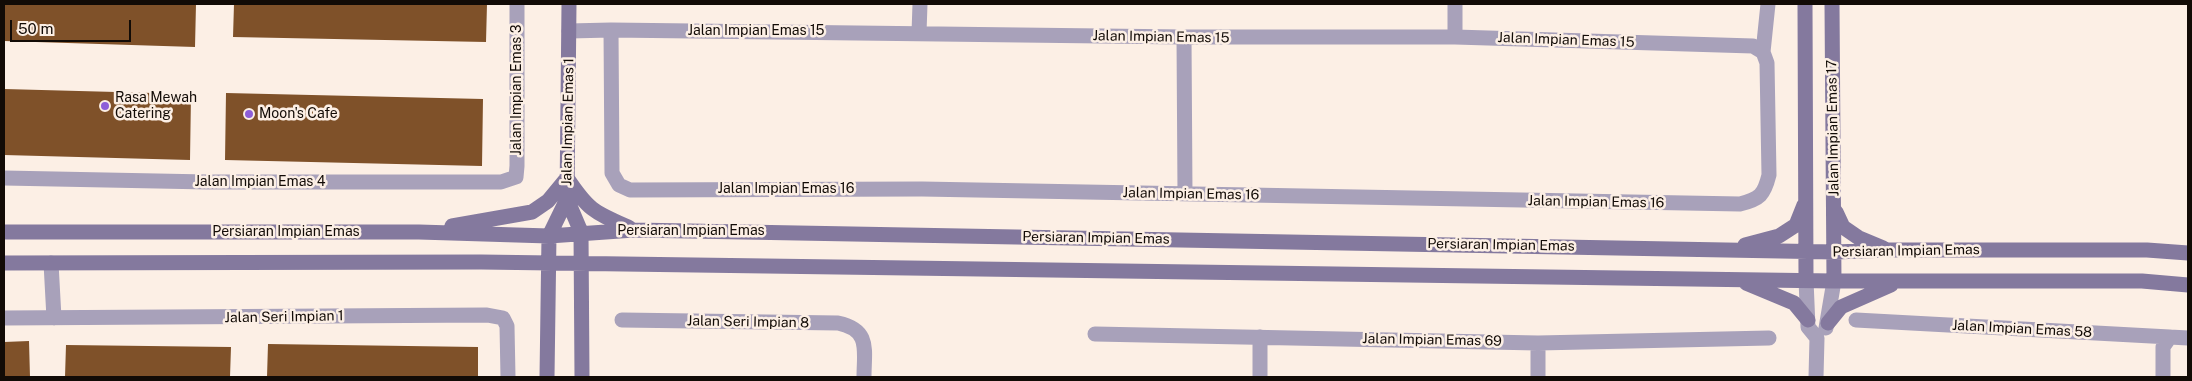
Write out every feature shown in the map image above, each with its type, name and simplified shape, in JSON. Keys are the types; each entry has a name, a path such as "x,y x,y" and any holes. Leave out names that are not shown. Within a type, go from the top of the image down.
{"main road":[{"name":"Jalan Impian Emas 1","path":"549,236 567,199 569,4"},
{"name":"Jalan Impian Emas 17","path":"1805,4 1806,280"},
{"name":"Jalan Impian Emas 17","path":"1832,4 1834,281"},
{"path":"419,232 532,212 548,201 567,178 583,202 594,212 634,230"},
{"path":"1732,249 1779,236 1796,225 1806,198"},
{"path":"567,199 581,232 582,377"},
{"path":"1834,206 1843,226 1859,238 1889,250"},
{"name":"Persiaran Impian Emas","path":"4,232 419,232 549,236 581,232 634,230 1732,249 1807,252 1889,250 2147,250 2188,253"},
{"path":"547,377 549,236"},
{"name":"Persiaran Impian Emas","path":"4,263 582,263 1834,281 2142,282 2188,285"},
{"path":"1736,279 1794,303 1808,320"},
{"path":"1828,323 1841,307 1899,281"}],"street":[{"name":"Jalan Impian Emas 3","path":"516,177 517,4"},
{"path":"919,33 920,4"},
{"path":"1455,4 1455,37"},
{"name":"Jalan Impian Emas 16","path":"611,30 612,172 619,185 630,190 922,189 1740,204 1760,197 1766,187 1769,175 1767,63 1758,49 1768,4"},
{"name":"Jalan Impian Emas 15","path":"569,31 919,33 1184,38 1455,37 1758,49"},
{"path":"1184,38 1185,194"},
{"name":"Jalan Impian Emas 4","path":"4,178 208,182 501,182 516,177"},
{"path":"51,263 54,318"},
{"path":"1806,280 1808,327 1817,338 1816,377"},
{"path":"1817,338 1826,329 1828,323 1834,281"},
{"name":"Jalan Seri Impian 1","path":"4,318 487,315 503,318 507,326 508,377"},
{"name":"Jalan Seri Impian 8","path":"622,320 838,323 851,326 860,332 864,343 864,377"},
{"name":"Jalan Impian Emas 58","path":"1856,320 2188,338"},
{"name":"Jalan Impian Emas 69","path":"1095,334 1538,342 1769,338"},
{"path":"1260,336 1260,377"},
{"path":"2163,377 2163,346 2170,337"},
{"path":"1538,342 1538,377"}],"building":[{"path":"4,4 196,4 195,47 4,41"},
{"path":"234,4 487,4 486,42 233,37"},
{"path":"4,89 191,94 190,160 4,155"},
{"path":"226,93 483,99 482,166 225,160"},
{"path":"29,341 30,377 4,377 4,342"},
{"path":"268,344 478,347 478,377 267,377"},
{"path":"66,345 231,347 230,377 65,377"}],"place":[{"name":"Rasa Mewah Catering","path":"105,106"},
{"name":"Moon's Cafe","path":"249,114"}]}
